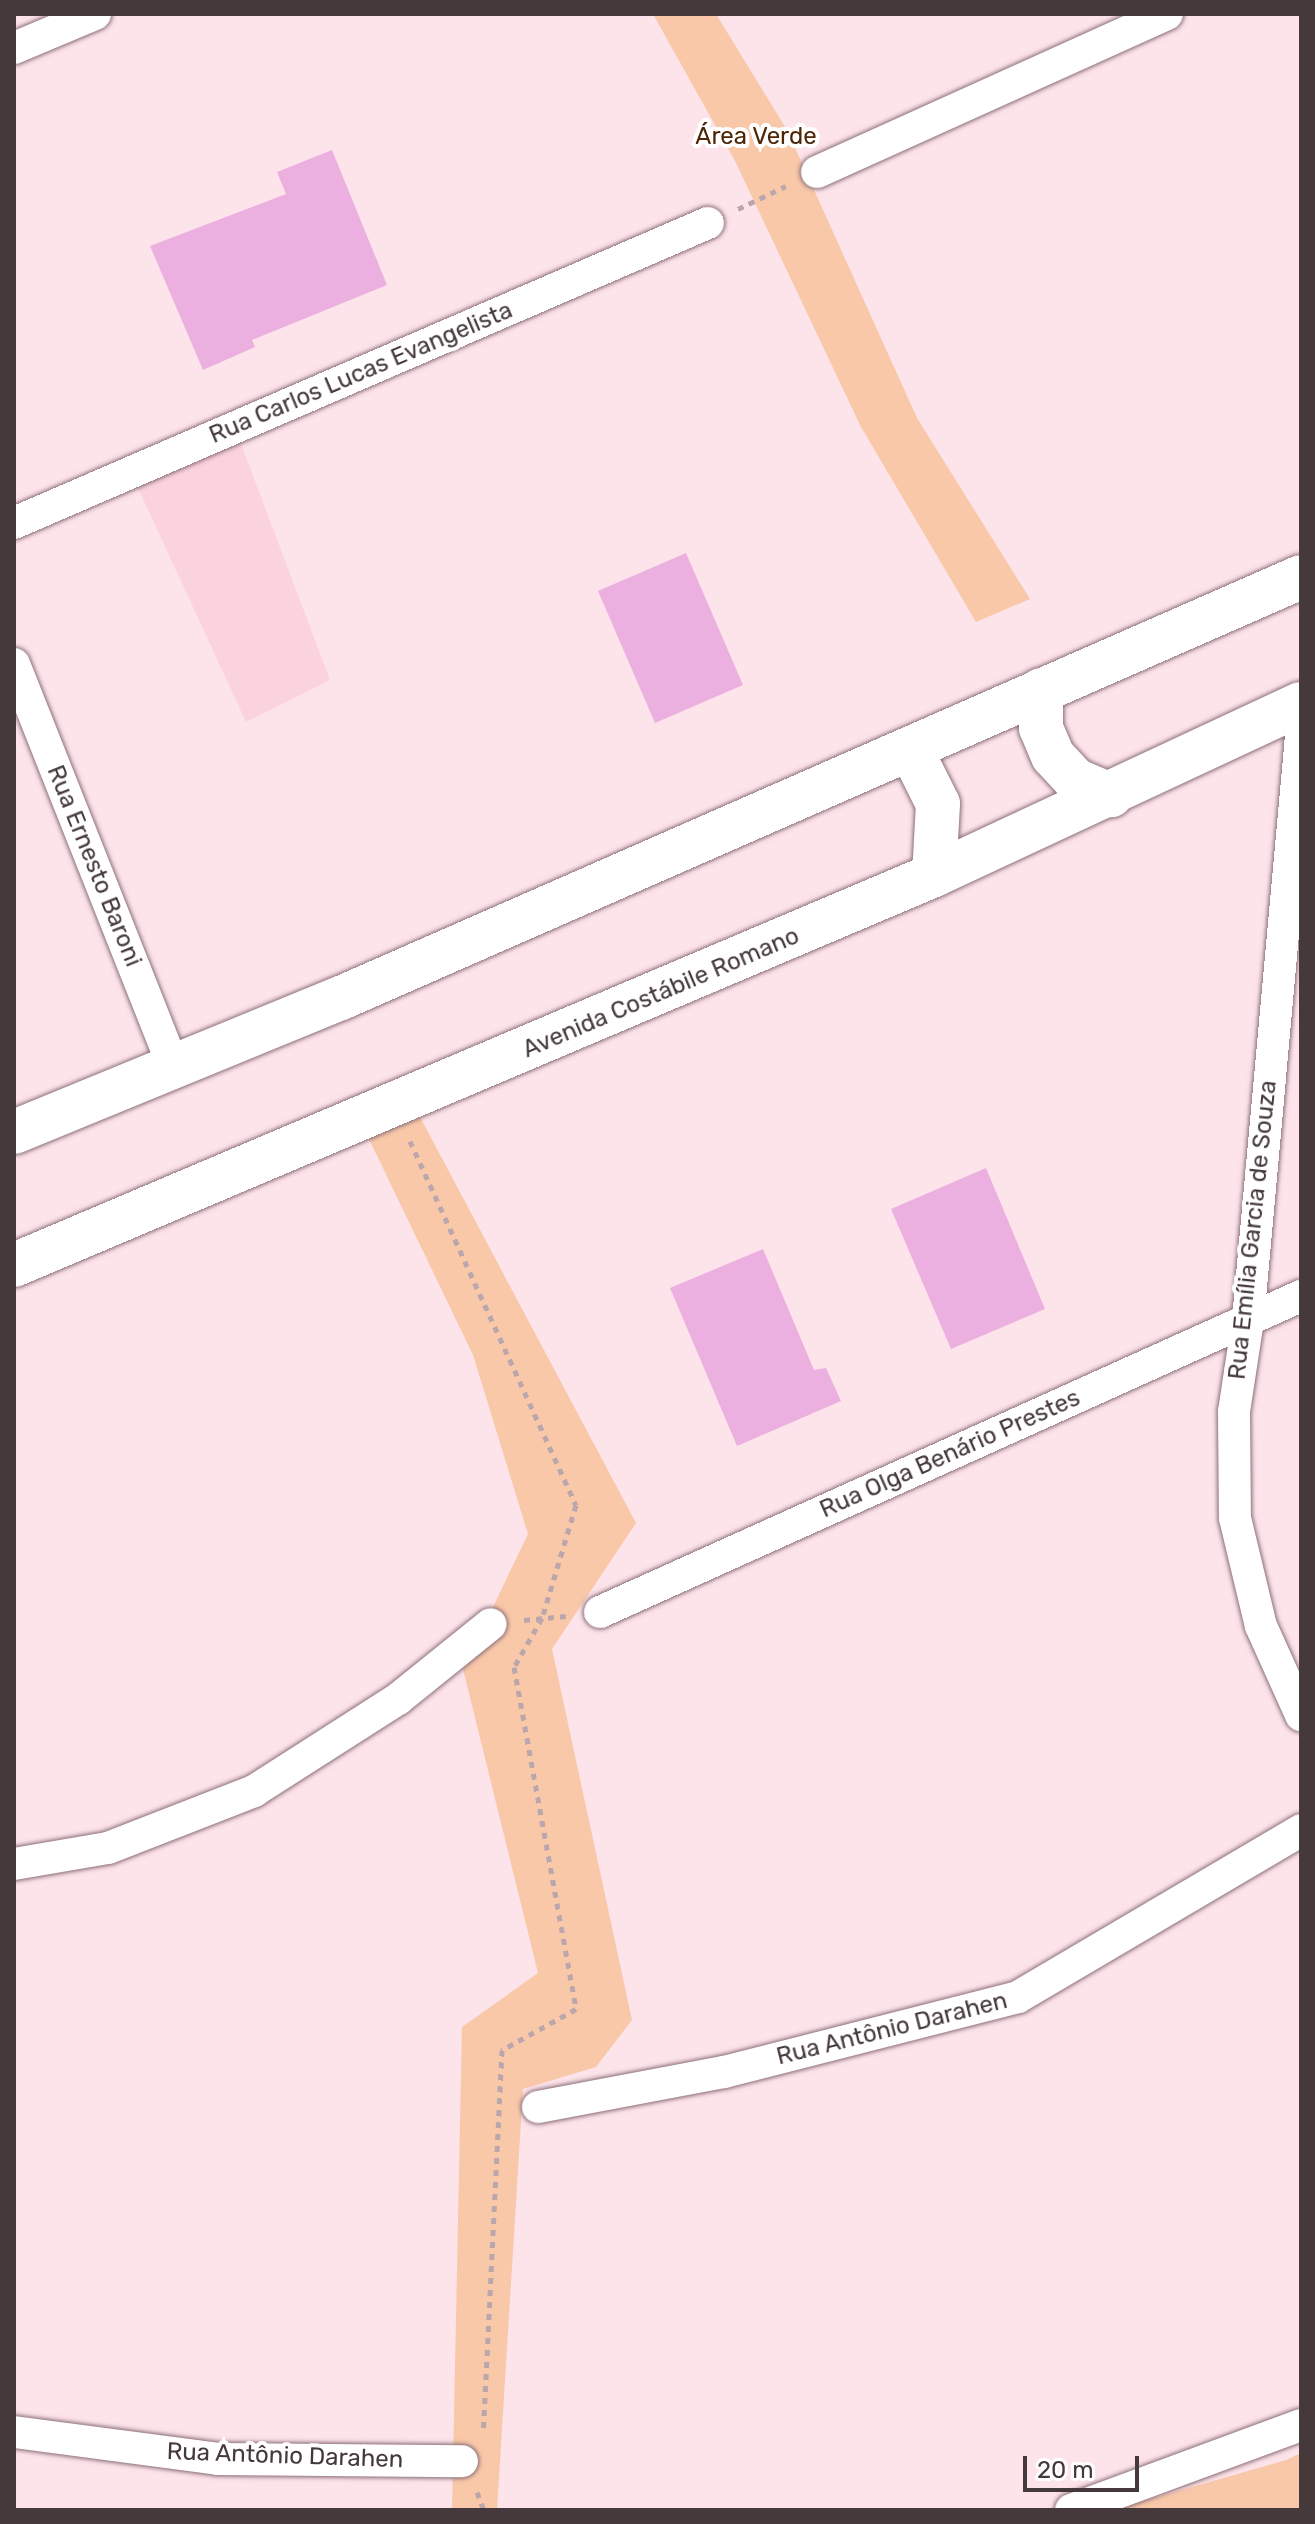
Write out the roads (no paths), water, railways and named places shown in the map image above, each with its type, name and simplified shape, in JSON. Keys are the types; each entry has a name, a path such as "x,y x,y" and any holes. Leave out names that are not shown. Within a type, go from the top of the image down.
{"main road":[{"path":"14,1132 174,1068 911,750 1301,577"},
{"path":"1041,690 1041,728 1053,756 1075,780 1111,795"},
{"name":"Avenida Costábile Romano","path":"14,1265 395,1108 934,875 1301,704"},
{"path":"911,750 938,804 934,875"}],"street":[{"path":"14,48 95,14"},
{"path":"817,172 1167,14"},
{"name":"Rua Carlos Lucas Evangelista","path":"14,523 708,223"},
{"name":"Rua Ernesto Baroni","path":"14,664 174,1068"},
{"name":"Rua Emília Garcia de Souza","path":"1301,736 1248,1320 1234,1412 1235,1518 1261,1626 1301,1715"},
{"name":"Rua Olga Benário Prestes","path":"600,1612 1301,1296"},
{"path":"14,1864 108,1848 254,1791 398,1699 491,1624"},
{"name":"Rua Antônio Darahen","path":"538,2107 724,2072 1018,1997 1301,1830"},
{"path":"1071,2510 1301,2425"},
{"name":"Rua Antônio Darahen","path":"14,2432 218,2459 462,2461"}],"park label":[{"name":"Área Verde","path":"756,137"}]}
